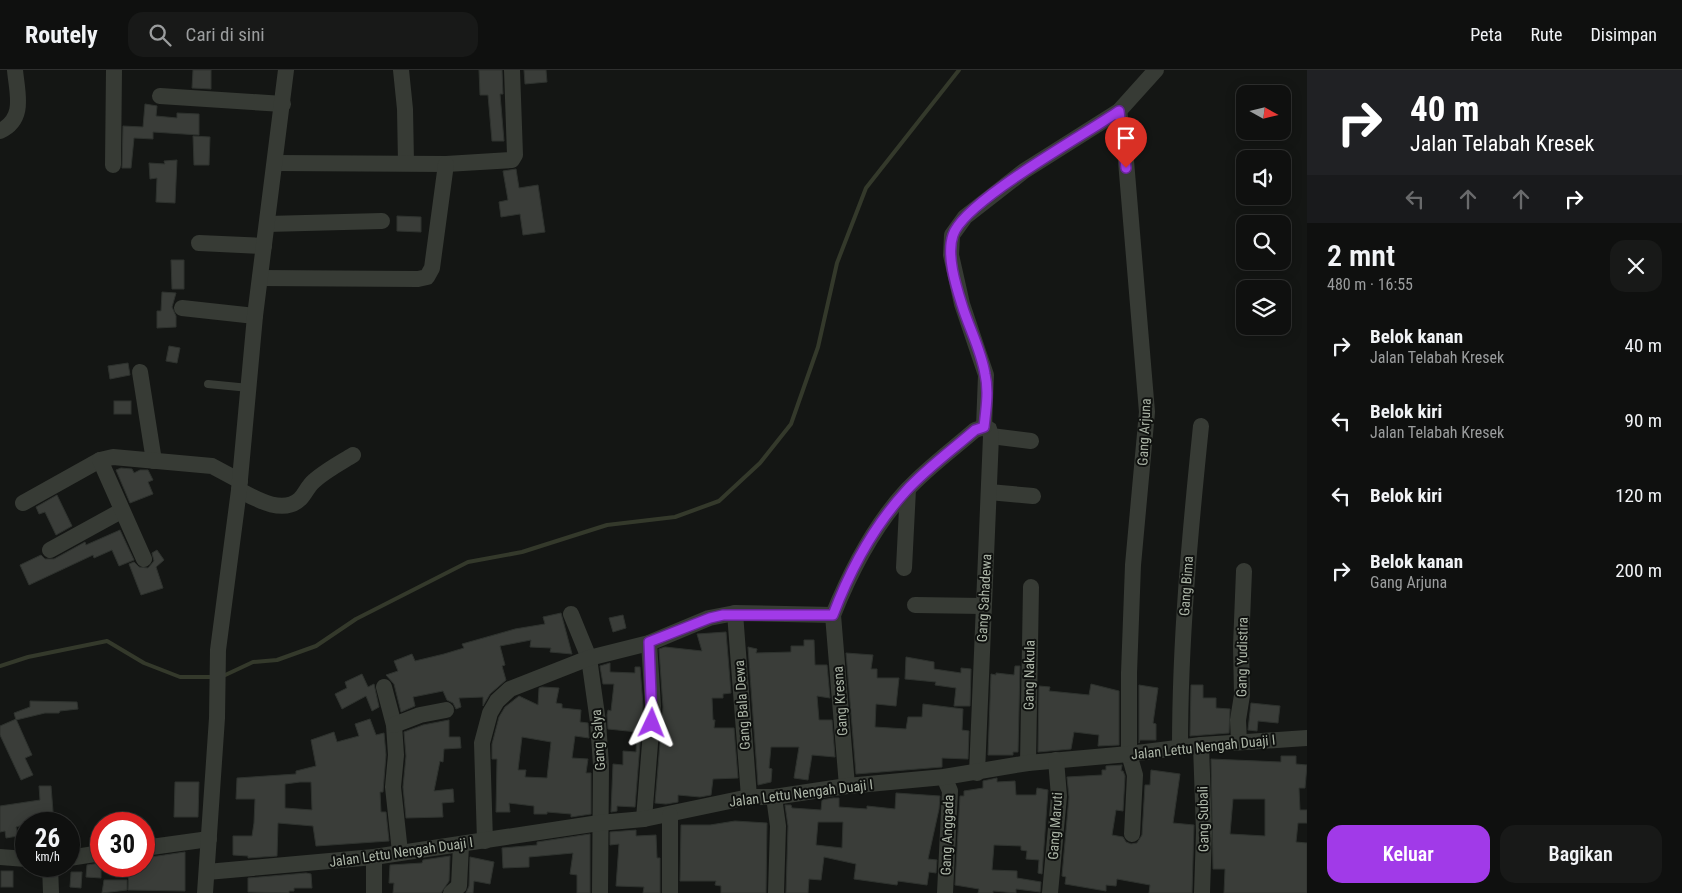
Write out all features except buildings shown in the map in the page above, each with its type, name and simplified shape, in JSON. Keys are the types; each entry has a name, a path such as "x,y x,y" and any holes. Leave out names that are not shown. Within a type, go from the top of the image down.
{"street":[{"path":"0,131 10,126 16,117 15,70"},
{"path":"113,165 114,70"},
{"path":"205,893 216,718 218,650 240,485 255,316 286,70"},
{"path":"401,70 405,109 406,163"},
{"path":"275,163 446,164 507,161 514,158 512,70"},
{"name":"Gang Sahadewa","path":"977,773 989,492 986,375 962,304 951,255 952,235 966,217 1024,171 1119,111 1156,70"},
{"path":"160,96 283,104"},
{"name":"Gang Arjuna","path":"1119,111 1138,287 1147,412 1132,565 1130,754 1135,776 1132,834"},
{"path":"260,278 418,280 428,277 432,268 446,164"},
{"path":"267,224 382,221"},
{"path":"200,243 264,246"},
{"path":"182,308 255,316"},
{"path":"140,372 154,461"},
{"name":"Gang Bima","path":"1180,747 1180,677 1185,589 1201,426"},
{"path":"485,840 482,743 490,713 497,701 510,689 589,658 649,642 710,618 735,613 833,615 852,568 892,506 908,489 975,430 1031,440"},
{"path":"23,503 100,460 113,456 212,466 267,504 291,505 299,500 314,480 352,455"},
{"path":"100,460 144,559"},
{"path":"904,568 908,489"},
{"path":"989,492 1033,496"},
{"path":"50,550 121,510"},
{"name":"Gang Yudistira","path":"1239,742 1238,720 1242,695 1241,646 1244,571"},
{"name":"Gang Nakula","path":"1028,763 1031,587"},
{"path":"914,605 983,606"},
{"name":"Gang Bala Dewa","path":"735,613 749,798"},
{"name":"Gang Salya","path":"571,614 589,658 598,722 601,765 599,823 600,893"},
{"name":"Gang Kresna","path":"833,615 847,786"},
{"path":"644,819 653,706 649,642"},
{"path":"384,687 394,725 396,755 393,787 400,852"},
{"path":"394,725 407,719 446,710"},
{"name":"Jalan Lettu Nengah Duaji I","path":"207,872 374,858 400,852 461,845 599,823 670,815 749,798 774,797 847,786 977,773 1028,763 1130,754 1201,745 1307,738"},
{"name":"Gang Subali","path":"1201,745 1204,832 1202,893"},
{"name":"Gang Maruti","path":"1050,893 1059,796 1056,760"},
{"name":"Gang Anggada","path":"944,777 950,791 945,893"},
{"path":"774,797 778,826 776,893"},
{"path":"670,815 670,892"},
{"path":"155,846 209,839"},
{"path":"451,893 459,886 461,845"},
{"path":"0,857 15,858"},
{"path":"374,858 374,893"},
{"path":"50,877 51,893"}],"lane":[{"path":"208,384 249,388"}],"waterway":[{"path":"221,677 253,662 277,660 316,646 356,619 468,562 522,552 607,525 675,517 719,501 760,463 791,424 818,347 837,263 866,188 959,70"},
{"path":"0,666 28,657 107,641 144,663 180,677 214,677"}],"route":[{"path":"652,723 653,706 649,642 710,618 735,613 833,615 852,568 892,506 908,489 975,430 984,427 987,390 986,375 962,304 951,255 952,235 957,226 1024,171 1119,111 1126,168"}]}
